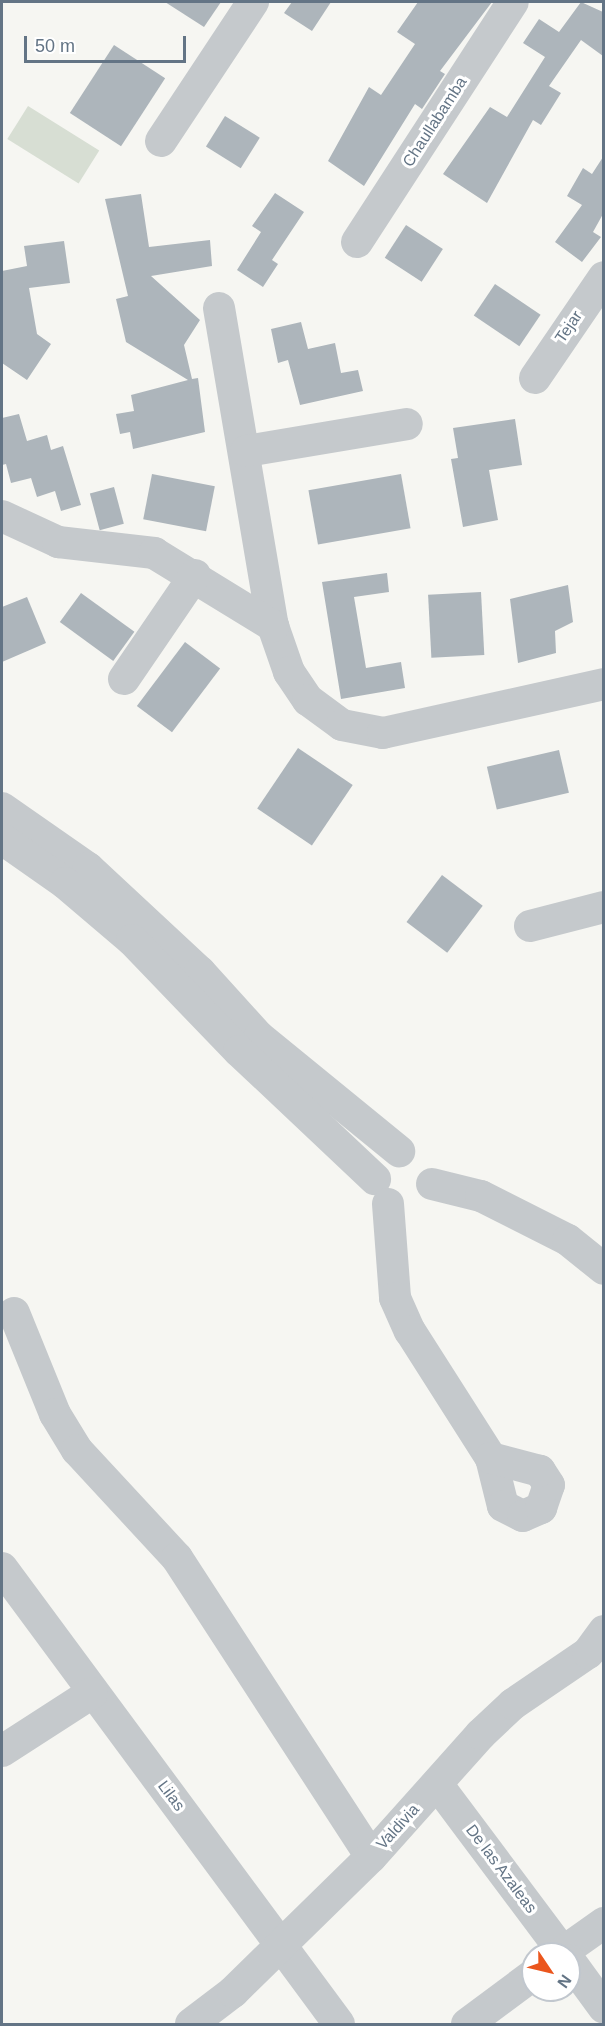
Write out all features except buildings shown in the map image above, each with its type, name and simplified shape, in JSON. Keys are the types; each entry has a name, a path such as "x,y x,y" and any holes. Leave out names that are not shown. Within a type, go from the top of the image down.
{"street":[{"path":"161,141 253,2"},
{"name":"Chaullabamba","path":"357,242 513,2"},
{"name":"Tejar","path":"535,378 603,277"},
{"path":"219,308 246,451 273,626 289,672 308,700 360,731 383,733 603,684"},
{"path":"246,451 407,424"},
{"path":"2,516 58,542 154,553 195,575 273,626"},
{"path":"124,679 195,575"},
{"path":"2,808 88,868 200,972 259,1037 399,1151 424,1159 432,1184 423,1200 406,1208 381,1192 238,1051 132,940 65,883 2,839"},
{"path":"530,926 603,907"},
{"path":"399,1151 378,1166 395,1298 491,1458"},
{"path":"432,1184 481,1196 568,1240 603,1269"},
{"path":"14,1313 55,1414 77,1450 177,1558 371,1857"},
{"name":"Lilas","path":"2,1568 278,1948 339,2025"},
{"name":"Valdivia","path":"191,2025 278,1948 371,1857 436,1784 513,1704 588,1653 603,1632"},
{"path":"2,1751 92,1693"},
{"name":"De las Azaleas","path":"436,1784 554,1942"},
{"path":"580,1942 603,1923"},
{"name":"De las Azaleas","path":"581,1978 603,2008"},
{"path":"467,2025 521,1984"}],"shaded area":[{"path":"28,106 99,151 79,184 7,139"}]}
